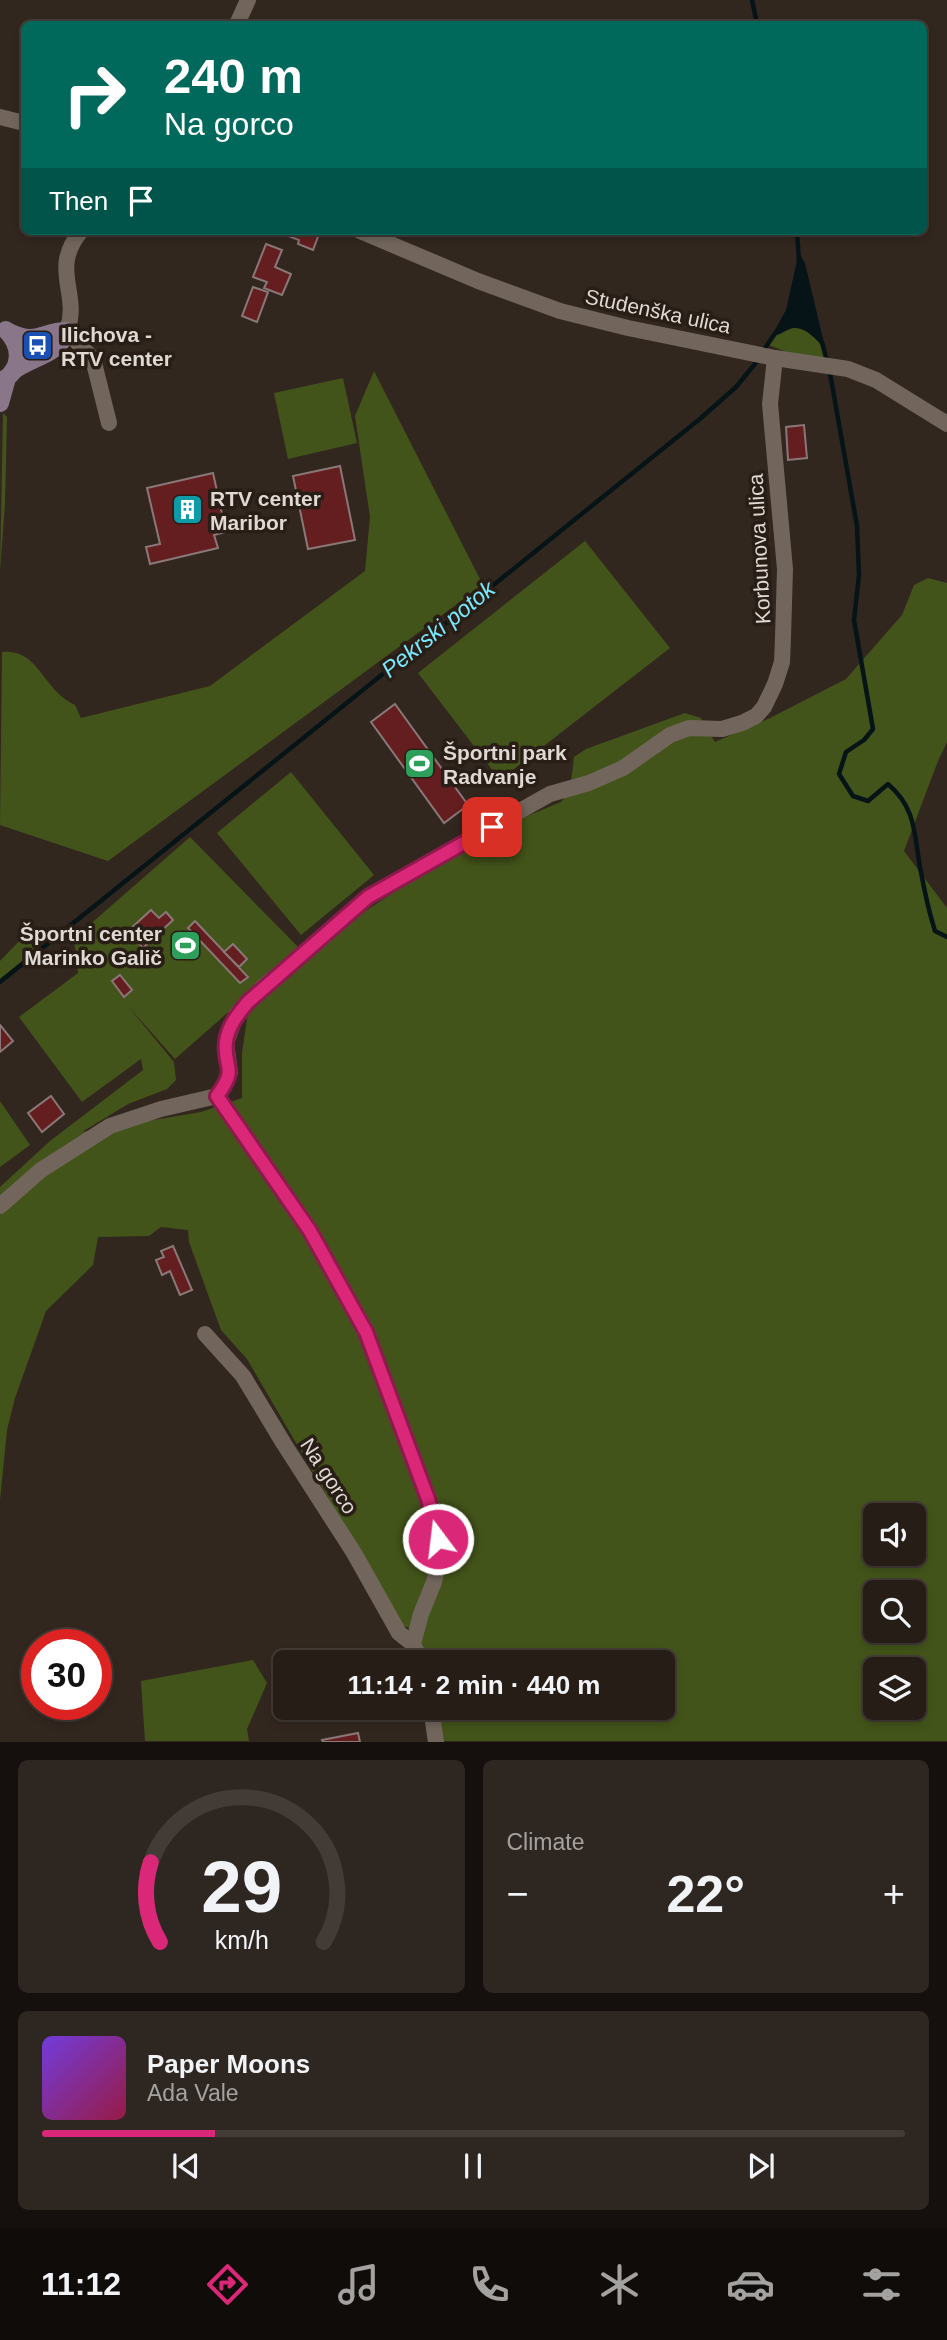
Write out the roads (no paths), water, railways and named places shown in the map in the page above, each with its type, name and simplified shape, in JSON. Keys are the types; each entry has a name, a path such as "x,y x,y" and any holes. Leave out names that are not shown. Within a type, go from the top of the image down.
{"street":[{"path":"238,21 248,0"},
{"path":"0,117 21,123"},
{"path":"7,377 24,363 47,354 63,343 72,310 65,275 66,264 68,251 78,235"},
{"name":"Studenška ulica","path":"370,235 560,311 628,328 772,357 838,367 876,380 947,424"},
{"path":"3,327 30,339 47,336 55,331 67,331 93,359 109,423"},
{"path":"0,403 18,351 3,327"},
{"name":"Korbunova ulica","path":"217,1096 230,1072 226,1043 236,1015 264,986 368,897 550,794 589,783 623,768 670,735 689,728 722,729 756,716 770,696 782,662 785,569 770,404 772,357"},
{"path":"0,1206 41,1170 110,1126 161,1109 217,1096 310,1231 366,1332 428,1499 438,1539 439,1561 435,1582 421,1614 413,1644"},
{"name":"Na gorco","path":"205,1334 243,1376 354,1553 400,1633 416,1650"},
{"path":"432,1720 436,1741"}],"waterway":[{"name":"Pekrski potok","path":"752,0 756,21"},
{"name":"Pekrski potok","path":"797,235 799,261"},
{"name":"Pekrski potok","path":"763,351 776,332"},
{"path":"822,342 857,526 859,575 854,620 873,729 864,740 846,752 839,774 853,796 868,801 888,784 904,802 912,822 935,931 947,937"},
{"name":"Pekrski potok","path":"0,982 701,418 736,387 759,359"}],"place":[{"name":"Ilichova - RTV center","path":"38,346"},
{"name":"RTV center Maribor","path":"187,510"},
{"name":"Športni park Radvanje","path":"420,764"},
{"name":"Športni center Marinko Galič","path":"185,945"}]}
